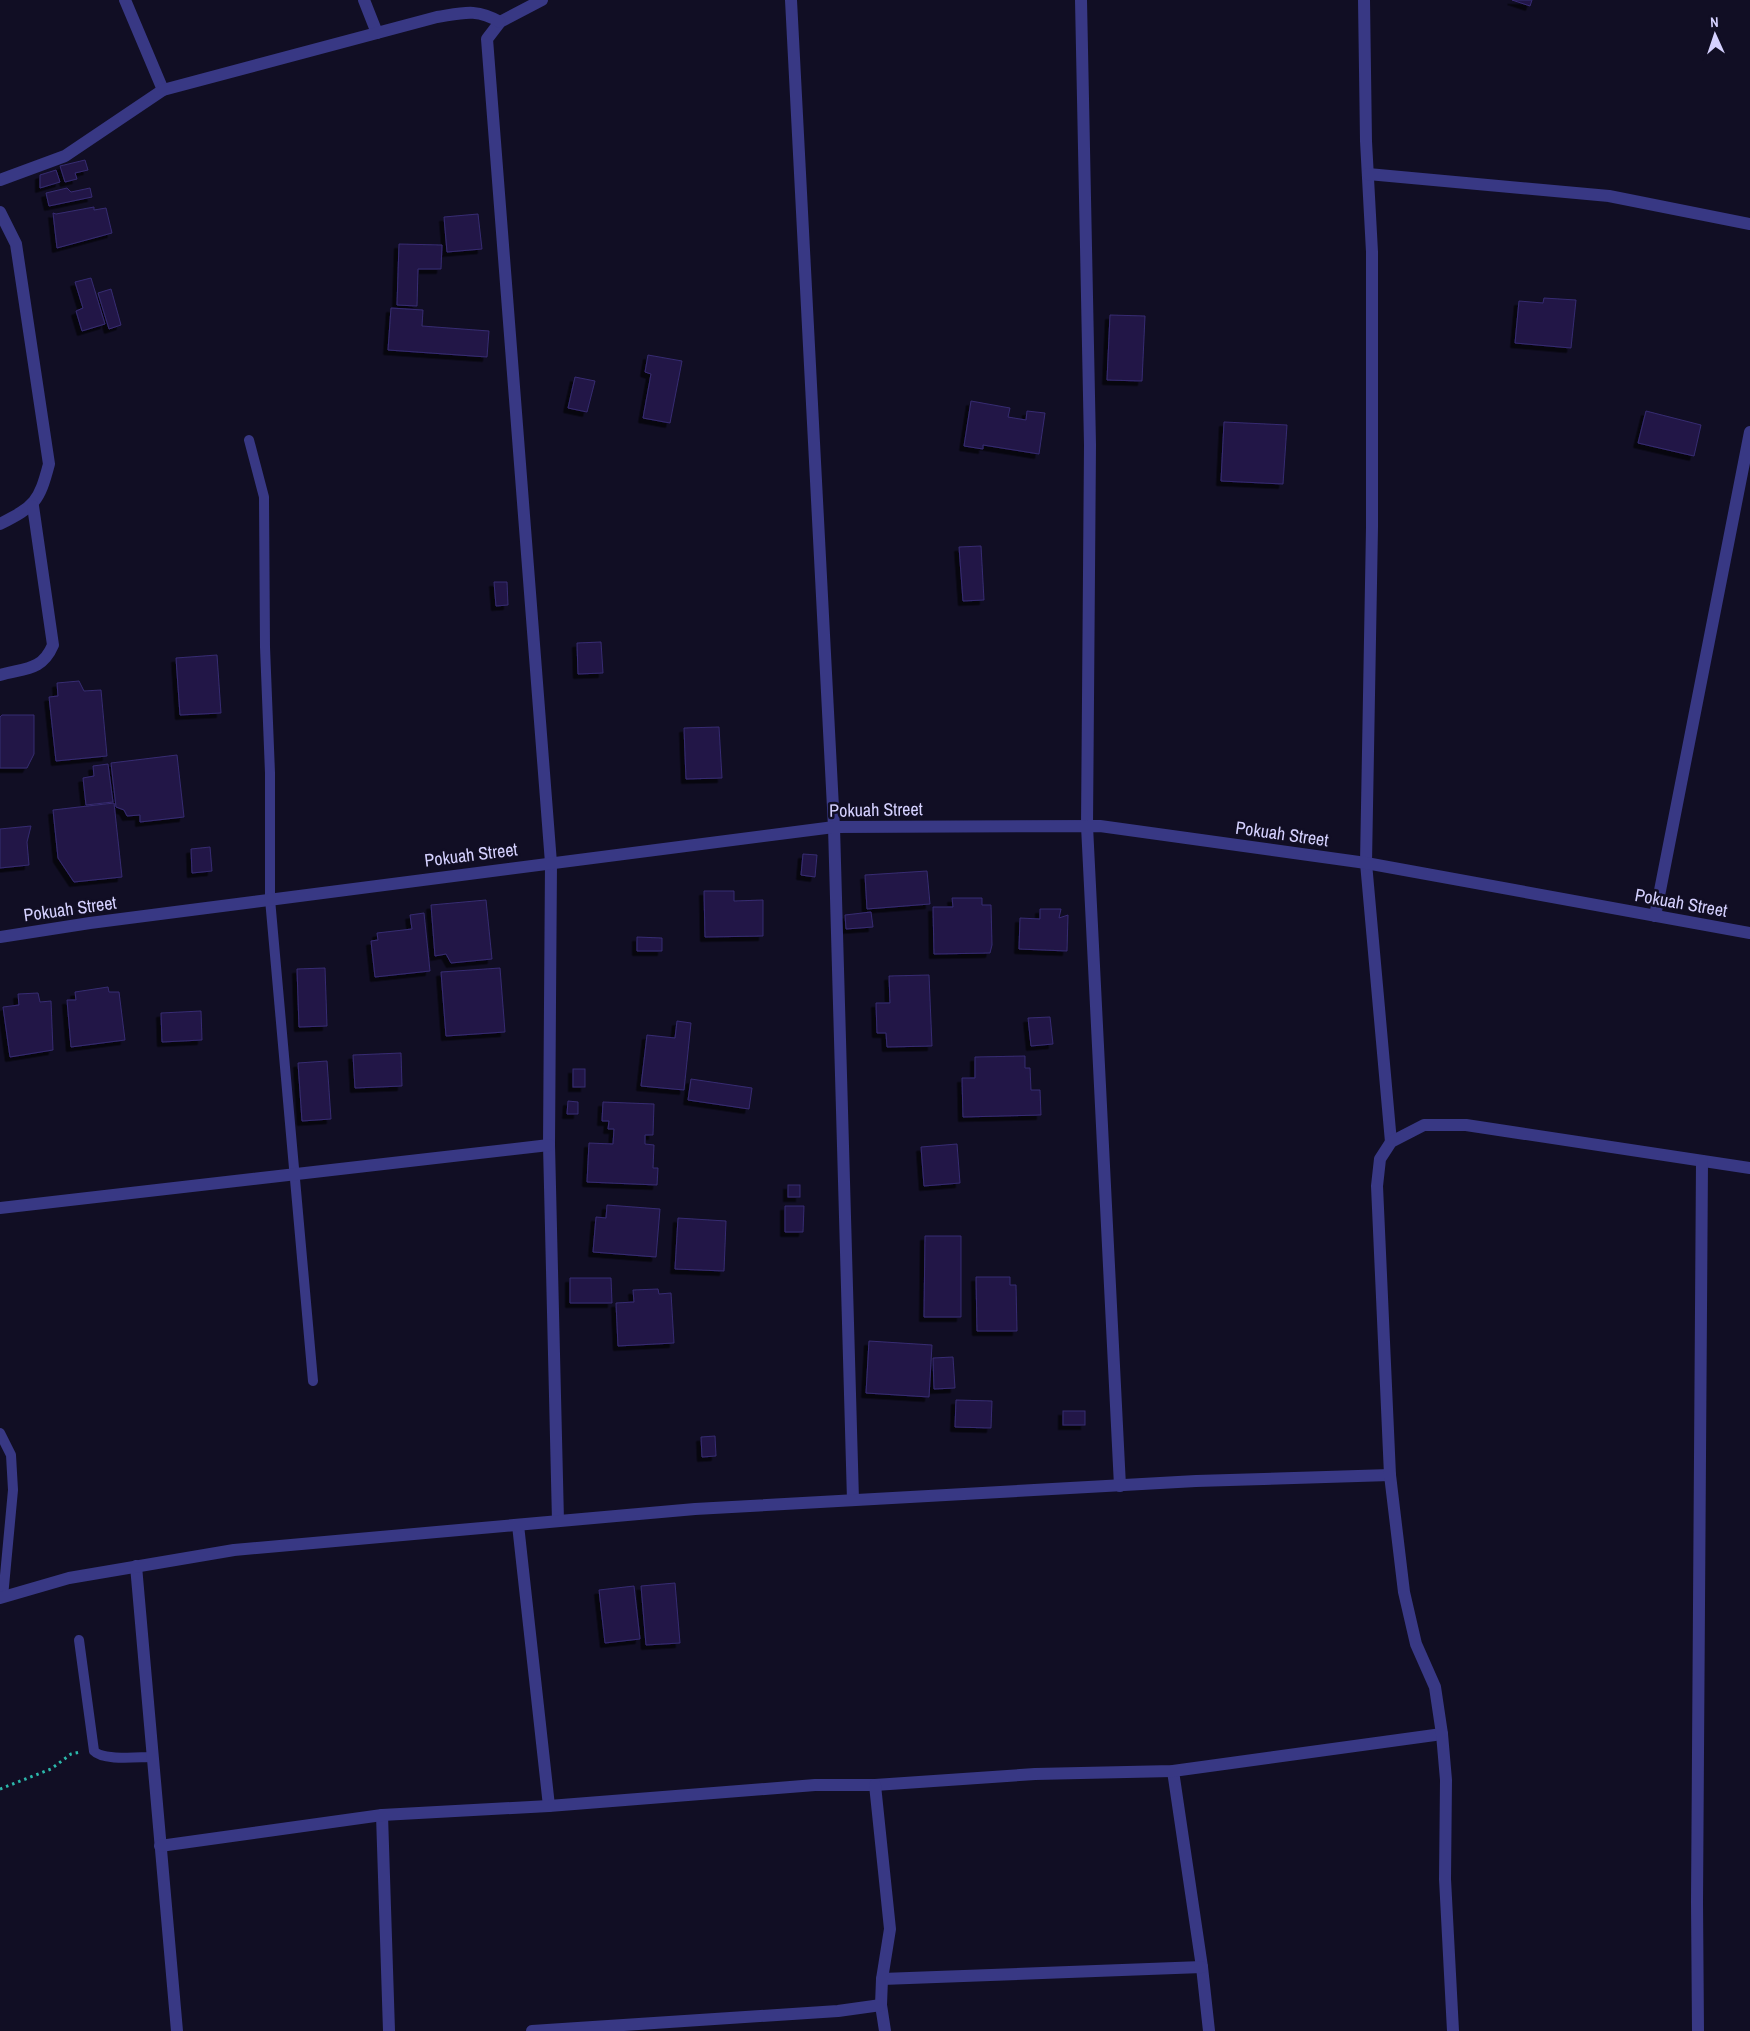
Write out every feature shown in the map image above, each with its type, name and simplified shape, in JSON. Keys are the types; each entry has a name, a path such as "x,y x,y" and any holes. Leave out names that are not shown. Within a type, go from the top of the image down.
{"street":[{"path":"125,0 164,90"},
{"path":"364,0 377,33"},
{"path":"542,0 500,22 487,39 487,59 551,863 549,1144 558,1521"},
{"path":"791,0 834,827 853,1500"},
{"path":"1081,0 1090,445 1086,826 1120,1486"},
{"path":"1364,0 1366,141 1372,252 1372,488 1366,863 1391,1142"},
{"path":"0,180 65,156 164,90 437,17 470,12 486,14 500,22"},
{"path":"1368,174 1609,196 1750,224"},
{"path":"0,212 16,244 49,464 44,486 33,506 0,524"},
{"path":"1655,916 1750,432"},
{"path":"0,674 41,664 48,656 53,645 33,506"},
{"name":"Pokuah Street","path":"0,937 270,899 834,827 1086,826 1100,826 1366,863 1750,933"},
{"path":"1452,2031 1444,1879 1446,1780 1442,1734 1436,1687 1416,1644 1404,1592 1390,1475 1377,1186 1380,1159 1391,1142 1424,1125 1466,1125 1750,1168"},
{"path":"0,1208 549,1144"},
{"path":"1698,2031 1697,1902 1702,1161"},
{"path":"1,1597 70,1578 234,1550 558,1521 695,1509 853,1500 1120,1486 1390,1475"},
{"path":"518,1525 549,1806"},
{"path":"136,1566 177,2031"},
{"path":"160,1846 382,1815 549,1806 815,1785 875,1785 1035,1774 1173,1771 1442,1734"},
{"path":"1173,1771 1202,1967 1209,2031"},
{"path":"875,1785 890,1929 882,1979 881,2005 885,2031"},
{"path":"382,1815 389,2031"},
{"path":"882,1979 1202,1967"},
{"path":"532,2031 838,2011 881,2005"}],"lane":[{"path":"249,440 264,498 270,773 270,899 313,1381"},
{"path":"0,1433 11,1455 13,1490 1,1597"},
{"path":"79,1640 94,1751 98,1755 105,1757 152,1756"}],"path":[{"path":"0,1789 51,1769 71,1754 94,1751"}],"building":[{"path":"1512,0 1532,0 1530,6"},
{"path":"85,160 88,170 75,173 77,179 65,182 60,166"},
{"path":"56,170 60,182 40,188 40,175"},
{"path":"67,188 71,192 90,188 92,197 49,206 46,193"},
{"path":"94,207 94,210 106,208 112,233 57,248 53,213"},
{"path":"478,214 482,249 447,252 444,217"},
{"path":"399,244 442,245 441,269 418,269 417,306 397,305"},
{"path":"91,278 105,324 82,331 76,311 83,308 75,282"},
{"path":"111,289 121,325 109,329 98,293"},
{"path":"1544,298 1576,300 1571,348 1515,343 1519,301 1543,303"},
{"path":"391,308 423,310 422,326 489,331 487,357 388,350"},
{"path":"1110,315 1145,316 1142,381 1107,380"},
{"path":"648,355 682,361 670,423 643,418 651,374 645,372"},
{"path":"575,377 595,381 587,412 568,408"},
{"path":"971,401 1010,408 1008,417 1026,420 1027,411 1045,413 1039,454 983,445 983,449 964,446"},
{"path":"1646,411 1701,425 1694,456 1638,443"},
{"path":"1224,422 1287,425 1283,484 1221,481"},
{"path":"981,546 984,600 963,601 959,547"},
{"path":"494,582 507,582 508,605 496,606"},
{"path":"601,642 603,673 578,674 577,643"},
{"path":"217,655 221,713 180,715 176,658"},
{"path":"79,681 84,691 101,690 107,756 56,761 49,697 58,696 57,683"},
{"path":"2,715 34,715 34,754 27,768 0,768 0,717"},
{"path":"719,727 722,778 686,779 684,728"},
{"path":"177,755 184,817 140,822 140,815 127,816 124,810 116,807 111,763"},
{"path":"108,764 113,802 86,805 83,778 94,776 93,766"},
{"path":"114,803 122,877 74,882 58,858 53,810"},
{"path":"31,826 27,842 29,865 0,868 0,829"},
{"path":"210,847 212,871 192,873 191,849"},
{"path":"803,854 817,855 815,877 801,875"},
{"path":"927,871 930,904 867,909 865,875"},
{"path":"704,891 734,891 734,901 763,900 763,936 705,937"},
{"path":"952,898 982,898 982,905 991,905 992,945 990,953 934,954 933,907 953,907"},
{"path":"486,900 492,959 451,963 446,954 435,956 431,905"},
{"path":"1040,909 1061,909 1059,918 1068,915 1067,951 1019,949 1020,918 1040,919"},
{"path":"871,912 873,927 846,929 845,915"},
{"path":"424,913 430,971 375,977 371,941 378,940 377,933 412,929 410,915"},
{"path":"637,937 662,938 662,951 637,951"},
{"path":"325,968 327,1026 299,1027 297,969"},
{"path":"500,968 505,1032 446,1036 441,972"},
{"path":"929,975 932,1046 887,1047 886,1033 877,1033 876,1003 890,1003 889,976"},
{"path":"108,987 109,992 119,992 125,1040 71,1047 67,1000 76,1000 75,992"},
{"path":"38,993 40,1002 51,1001 53,1050 10,1057 3,1007 19,1005 18,994"},
{"path":"201,1011 202,1040 162,1042 161,1013"},
{"path":"1050,1017 1053,1044 1031,1046 1028,1018"},
{"path":"677,1021 691,1023 684,1090 641,1086 647,1035 675,1038"},
{"path":"401,1053 402,1086 355,1088 353,1055"},
{"path":"1025,1056 1025,1068 1030,1068 1031,1090 1040,1090 1041,1115 963,1117 962,1078 975,1078 975,1057"},
{"path":"327,1061 331,1119 302,1121 298,1063"},
{"path":"573,1069 585,1069 585,1087 573,1087"},
{"path":"691,1079 752,1088 749,1109 688,1100"},
{"path":"568,1101 578,1102 578,1114 567,1114"},
{"path":"603,1102 654,1104 653,1135 645,1135 645,1144 654,1145 653,1168 658,1168 657,1185 587,1182 589,1143 613,1144 614,1129 608,1129 609,1121 602,1121"},
{"path":"957,1144 960,1183 924,1186 921,1147"},
{"path":"788,1185 800,1185 800,1197 788,1197"},
{"path":"607,1205 660,1209 656,1257 593,1252 596,1217 606,1218"},
{"path":"785,1206 804,1206 803,1232 785,1232"},
{"path":"678,1218 726,1221 724,1271 675,1269"},
{"path":"925,1236 961,1236 961,1317 924,1317"},
{"path":"976,1277 1010,1277 1010,1285 1016,1285 1017,1331 977,1331"},
{"path":"570,1278 611,1278 612,1303 570,1303"},
{"path":"658,1289 659,1294 671,1293 674,1343 618,1346 616,1303 634,1302 633,1290"},
{"path":"869,1341 932,1345 929,1397 866,1393"},
{"path":"953,1357 955,1388 934,1389 933,1358"},
{"path":"956,1400 992,1401 991,1428 955,1427"},
{"path":"1063,1411 1085,1411 1085,1425 1063,1425"},
{"path":"715,1436 716,1456 702,1457 701,1437"},
{"path":"675,1583 680,1643 646,1645 641,1586"},
{"path":"634,1586 640,1639 605,1643 599,1590"}]}
